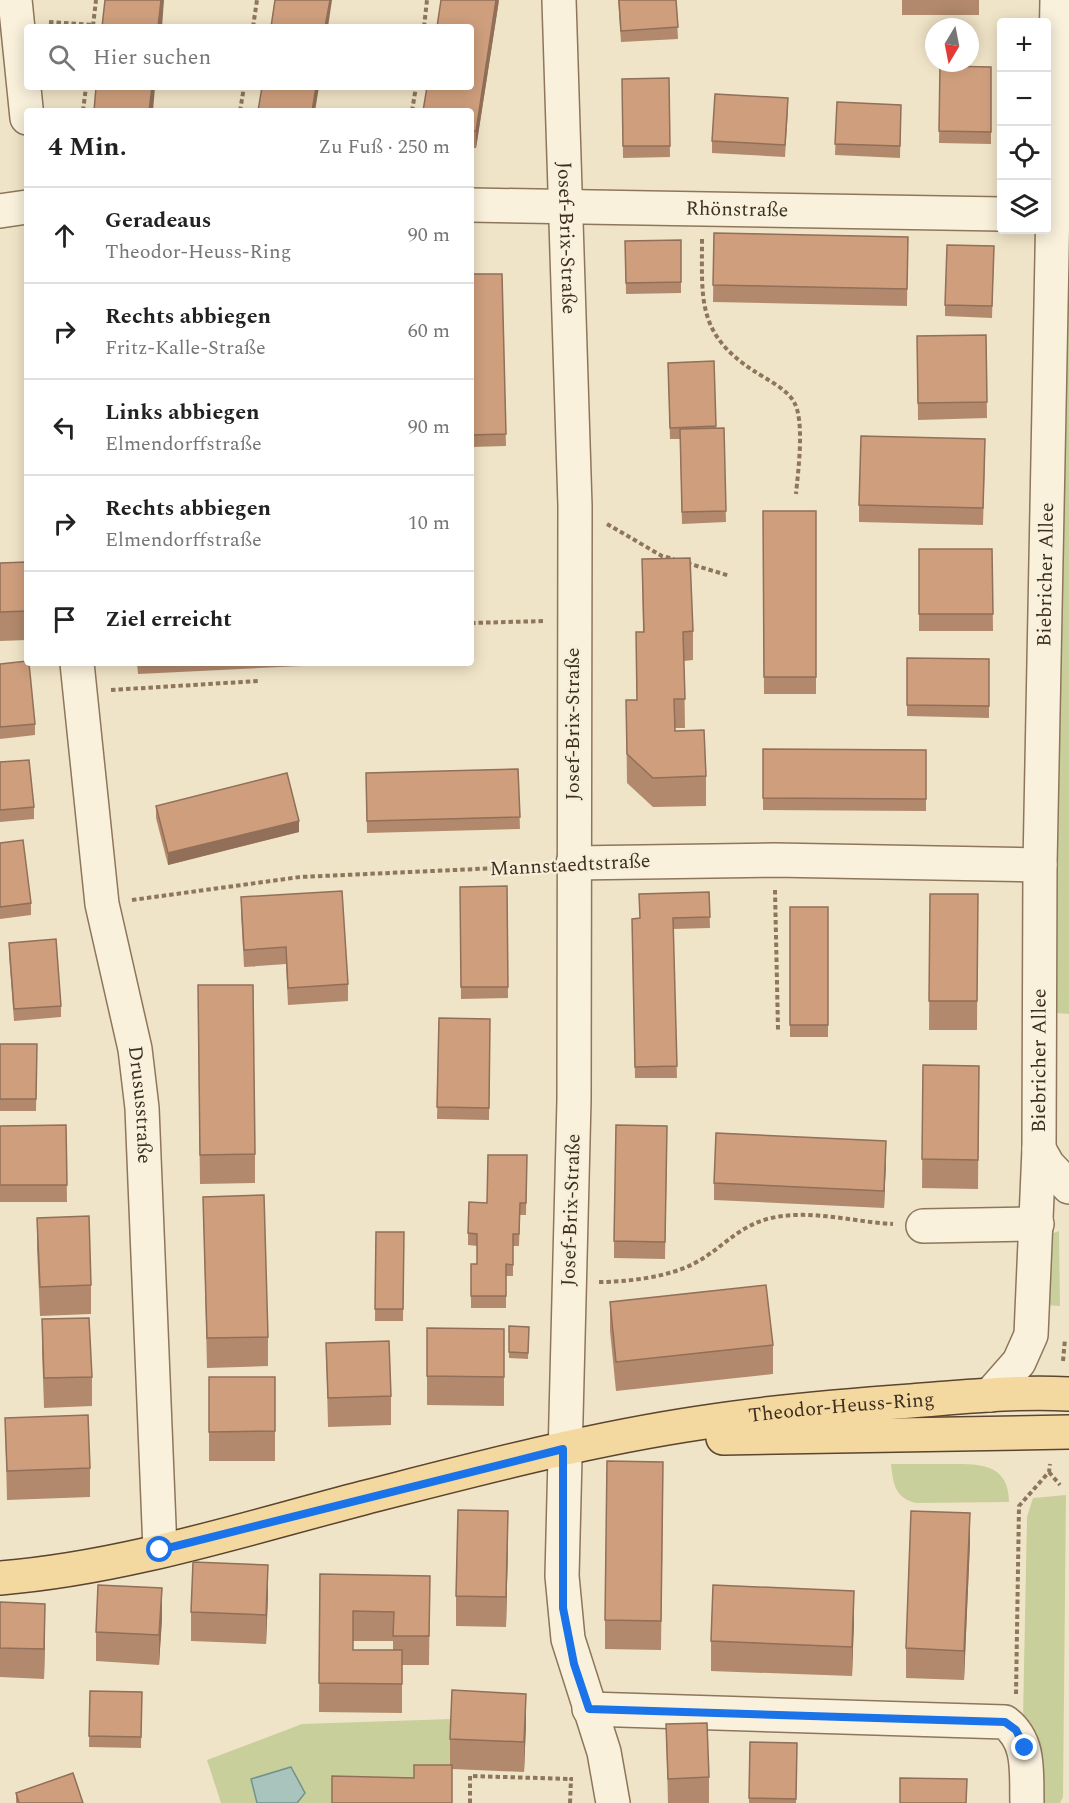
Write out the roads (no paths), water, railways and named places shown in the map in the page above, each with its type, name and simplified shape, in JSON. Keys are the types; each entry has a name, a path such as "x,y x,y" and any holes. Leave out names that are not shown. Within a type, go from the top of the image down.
{"main road":[{"name":"Theodor-Heuss-Ring","path":"0,1578 78,1568 160,1550 563,1449 697,1423 825,1407 990,1395 1069,1394"},
{"name":"Theodor-Heuss-Ring","path":"614,1440 1069,1432"}],"street":[{"name":"Josef-Brix-Straße","path":"559,0 575,506 573,620 574,1100 563,1449 563,1608 570,1647 604,1752 613,1803"},
{"name":"Biebricher Allee","path":"1051,185 1057,0"},
{"path":"16,10 24,89"},
{"path":"24,90 26,108"},
{"name":"Rhönstraße","path":"474,205 997,214"},
{"path":"0,211 24,207"},
{"name":"Biebricher Allee","path":"990,1395 1019,1362 1031,1335 1039,1149 1040,865 1050,234"},
{"name":"Drususstraße","path":"79,678 102,904 135,1049 142,1108 160,1550"},
{"name":"Mannstaedtstraße","path":"573,863 774,860 1040,865"},
{"name":"Biebricher Allee","path":"1039,1149 1048,1165 1069,1187"},
{"path":"922,1226 1036,1224"},
{"path":"589,1709 1005,1722 1016,1717 1025,1748 1026,1803"}],"water":[{"path":"291,1767 305,1793 297,1803 257,1803 251,1779"}]}
